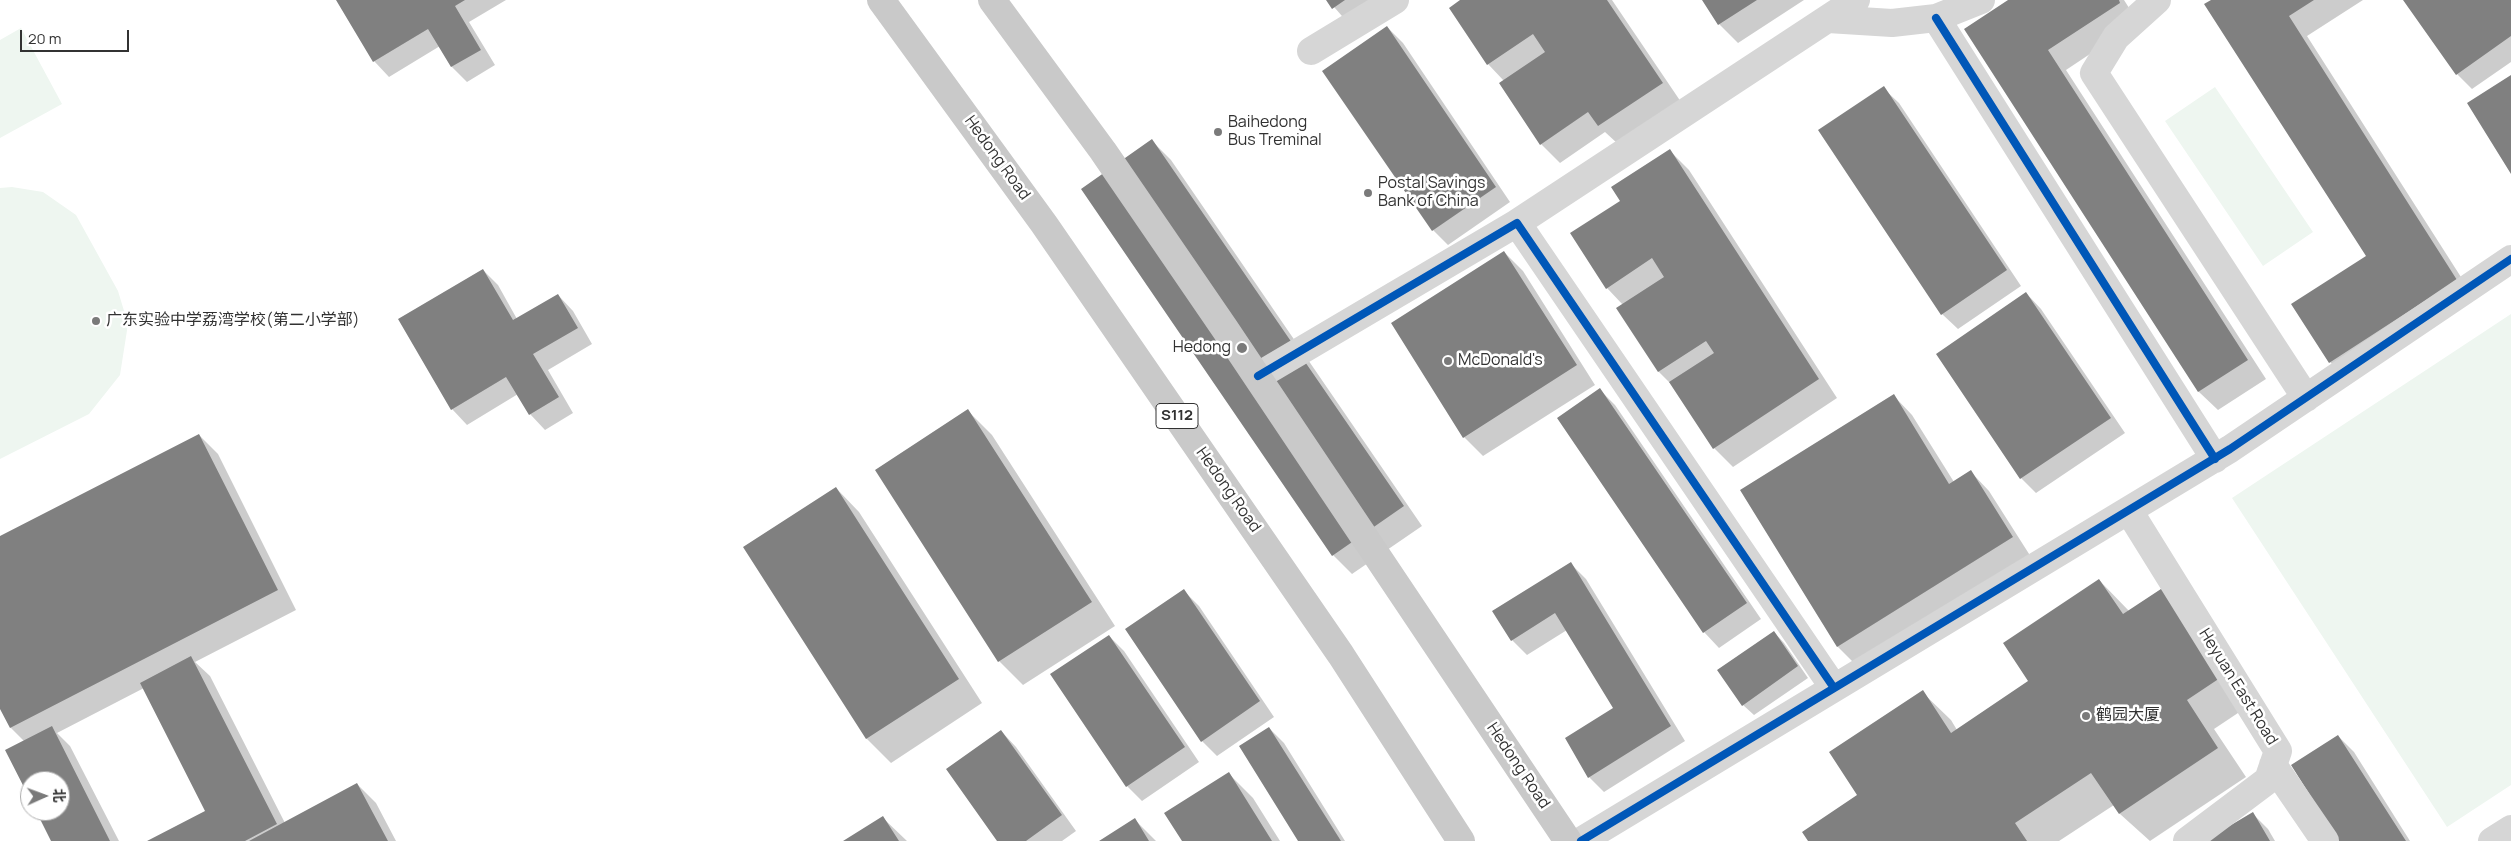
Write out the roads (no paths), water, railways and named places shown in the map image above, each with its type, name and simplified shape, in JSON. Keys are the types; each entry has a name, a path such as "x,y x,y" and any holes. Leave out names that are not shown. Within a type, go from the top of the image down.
{"main road":[{"name":"Hedong Road","path":"881,0 1050,231 1341,655 1461,841"},
{"name":"Hedong Road","path":"992,0 1103,151 1258,376 1568,841"}],"street":[{"path":"1311,51 1396,0"},
{"path":"1258,376 1517,222 1856,0"},
{"path":"1828,19 1892,23 1936,18 1981,0"},
{"path":"2157,0 2116,37 2094,73 2306,398"},
{"path":"1936,18 2215,459"},
{"path":"1517,222 1834,688"},
{"path":"1581,841 2215,459 2511,259"},
{"name":"Heyuan East Road","path":"2129,511 2278,751 2268,780 2187,841"},
{"path":"2273,765 2325,841"},
{"path":"2492,841 2511,829"}],"place":[{"name":"Baihedong Bus Treminal","path":"1218,132"},
{"name":"Postal Savings Bank of China","path":"1368,193"},
{"name":"广东实验中学荔湾学校(第二小学部)","path":"96,321"},
{"name":"Hedong","path":"1242,348"},
{"name":"McDonald's","path":"1448,361"},
{"name":"鹤园大厦","path":"2086,716"}]}
